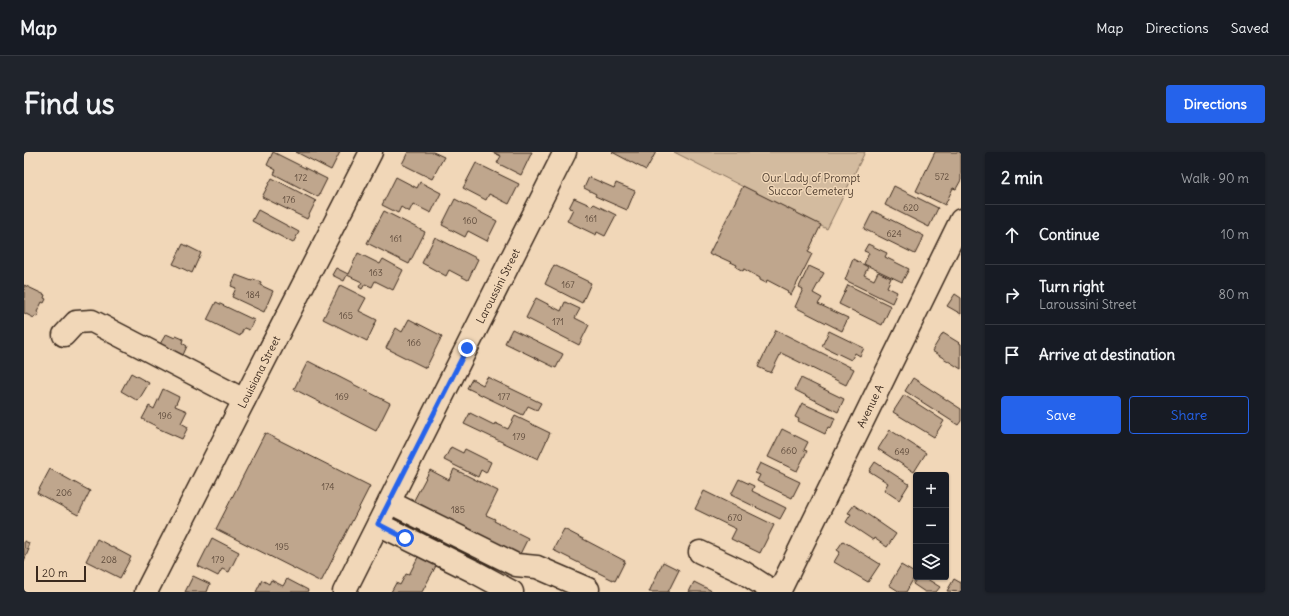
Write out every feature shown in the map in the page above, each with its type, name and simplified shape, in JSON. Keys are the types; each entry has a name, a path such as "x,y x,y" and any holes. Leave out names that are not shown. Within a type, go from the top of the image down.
{"street":[{"name":"Louisiana Street","path":"146,592 371,152"},
{"name":"Laroussini Street","path":"344,592 565,152"},
{"name":"Avenue A","path":"779,592 961,220"},
{"path":"64,335 76,322 92,321 244,400"},
{"path":"389,502 516,565 537,567 588,589"},
{"path":"378,524 473,570 512,592"},
{"path":"700,552 743,572 774,592"}],"green space":[{"name":"Our Lady of Prompt Succor Cemetery","path":"674,152 865,152 827,229"}],"building":[{"path":"273,152 327,179 318,197 274,174 276,170 267,165"},
{"path":"296,152 340,152 331,170"},
{"path":"408,152 433,152 444,157 432,179 402,164"},
{"path":"492,152 532,152 521,175 497,163 501,156"},
{"path":"612,152 656,152 646,170"},
{"path":"935,152 961,152 961,180 956,189 953,188 945,205 916,191"},
{"path":"476,163 519,184 509,204 489,194 486,200 463,188"},
{"path":"396,177 417,188 420,182 441,193 431,213 413,204 409,212 401,207 398,213 382,205"},
{"path":"589,177 614,188 616,183 635,191 627,210 595,196 596,194 584,188"},
{"path":"272,178 316,201 307,219 262,197"},
{"path":"743,186 821,225 808,252 812,254 791,295 787,293 788,291 767,280 766,283 744,269 743,271 736,267 737,265 713,254 712,256 709,254"},
{"path":"894,186 938,208 929,227 885,205"},
{"path":"574,198 592,206 594,204 616,215 605,236 597,232 596,235 567,221 573,209 569,208"},
{"path":"455,199 497,221 487,241 468,231 465,237 442,225"},
{"path":"258,210 299,232 293,243 252,221"},
{"path":"384,211 425,232 409,264 367,243"},
{"path":"873,211 924,236 915,254 864,229"},
{"path":"435,237 478,259 468,280 449,270 446,276 422,263"},
{"path":"183,244 201,253 192,273 173,264"},
{"path":"868,244 887,253 885,257 909,269 902,282 864,264 869,253 864,251"},
{"path":"358,253 380,264 383,259 403,270 393,290 375,281 372,287 365,284 362,289 359,287 362,282 347,275 344,281 332,275 336,268 348,274"},
{"path":"853,259 868,267 864,275 874,280 878,272 891,278 887,287 897,292 892,303 845,280"},
{"path":"554,265 591,283 582,303 545,284"},
{"path":"809,266 824,273 813,293 822,298 818,304 848,318 842,331 795,307 803,289 799,287"},
{"path":"236,275 252,281 253,279 261,282 260,285 273,291 264,312 232,297 236,288 231,286"},
{"path":"24,285 45,295 44,298 46,299 44,303 42,302 37,312 39,313 37,317 35,316 34,318 24,313"},
{"path":"340,285 366,298 359,311 377,320 367,341 323,319"},
{"path":"848,285 891,306 882,325 839,304"},
{"path":"955,294 961,298 961,314 947,306"},
{"path":"536,298 561,311 565,302 580,309 575,318 589,325 579,345 526,318"},
{"path":"216,302 254,320 249,330 244,328 240,336 207,320"},
{"path":"409,319 442,336 426,368 386,348 396,328 402,332"},
{"path":"512,329 563,354 556,368 505,343"},
{"path":"776,330 854,369 846,385 781,353 771,373 758,367"},
{"path":"829,331 864,348 860,356 855,353 851,360 822,346"},
{"path":"943,333 961,344 961,369 932,351"},
{"path":"166,334 175,338 176,336 183,339 182,343 187,346 183,355 160,344"},
{"path":"308,361 390,403 376,431 294,389"},
{"path":"131,373 149,383 138,401 121,391"},
{"path":"487,377 541,403 537,410 528,406 523,415 467,388 472,379 483,385"},
{"path":"801,378 844,399 838,412 795,390"},
{"path":"913,378 961,409 961,421 958,425 905,391"},
{"path":"163,389 179,397 175,406 187,411 181,423 188,427 182,439 155,427 156,426 142,419 149,406 154,409"},
{"path":"904,395 944,421 934,437 893,412"},
{"path":"802,403 835,418 831,428 828,427 825,434 798,421 799,419 795,417"},
{"path":"470,413 494,425 495,423 508,429 515,416 550,433 538,459 464,424"},
{"path":"782,429 808,442 804,450 807,451 797,471 768,457"},
{"path":"890,430 926,453 914,472 878,449"},
{"path":"265,433 370,486 321,582 216,529"},
{"path":"451,447 463,453 465,449 491,462 486,473 481,470 478,477 444,460"},
{"path":"875,462 909,484 899,500 884,490 888,483 869,471"},
{"path":"760,463 800,482 792,498 757,481 760,475 755,473"},
{"path":"50,469 90,491 78,515 37,493"},
{"path":"454,469 498,491 486,515 495,519 494,521 528,538 519,556 413,502 430,470 449,480"},
{"path":"739,479 754,486 752,491 786,508 780,519 731,495"},
{"path":"704,491 774,525 760,553 731,539 736,529 695,509"},
{"path":"854,505 896,534 887,547 874,538 873,540 846,522 851,514 848,513"},
{"path":"564,529 625,561 615,581 553,550"},
{"path":"212,538 239,552 229,572 222,569 218,576 198,566"},
{"path":"97,539 131,557 120,578 86,561"},
{"path":"24,541 29,543 27,549 29,549 24,561"},
{"path":"843,541 880,564 868,582 834,562 840,552 837,550"},
{"path":"419,555 437,564 422,592 391,592 396,583 400,585 406,574 409,575"},
{"path":"663,562 679,570 668,592 649,592"},
{"path":"901,565 913,572 913,579 906,592 900,592 889,585"},
{"path":"193,576 210,584 207,592 185,592"},
{"path":"287,579 308,590 307,592 256,592 262,580 269,584 271,580 283,586"},
{"path":"954,579 961,583 961,592 947,591"},
{"path":"916,580 929,580 940,587 936,592 925,592 913,584"},
{"path":"694,582 714,592 689,592"}],"route":[{"path":"405,538 378,524 467,348"}]}
